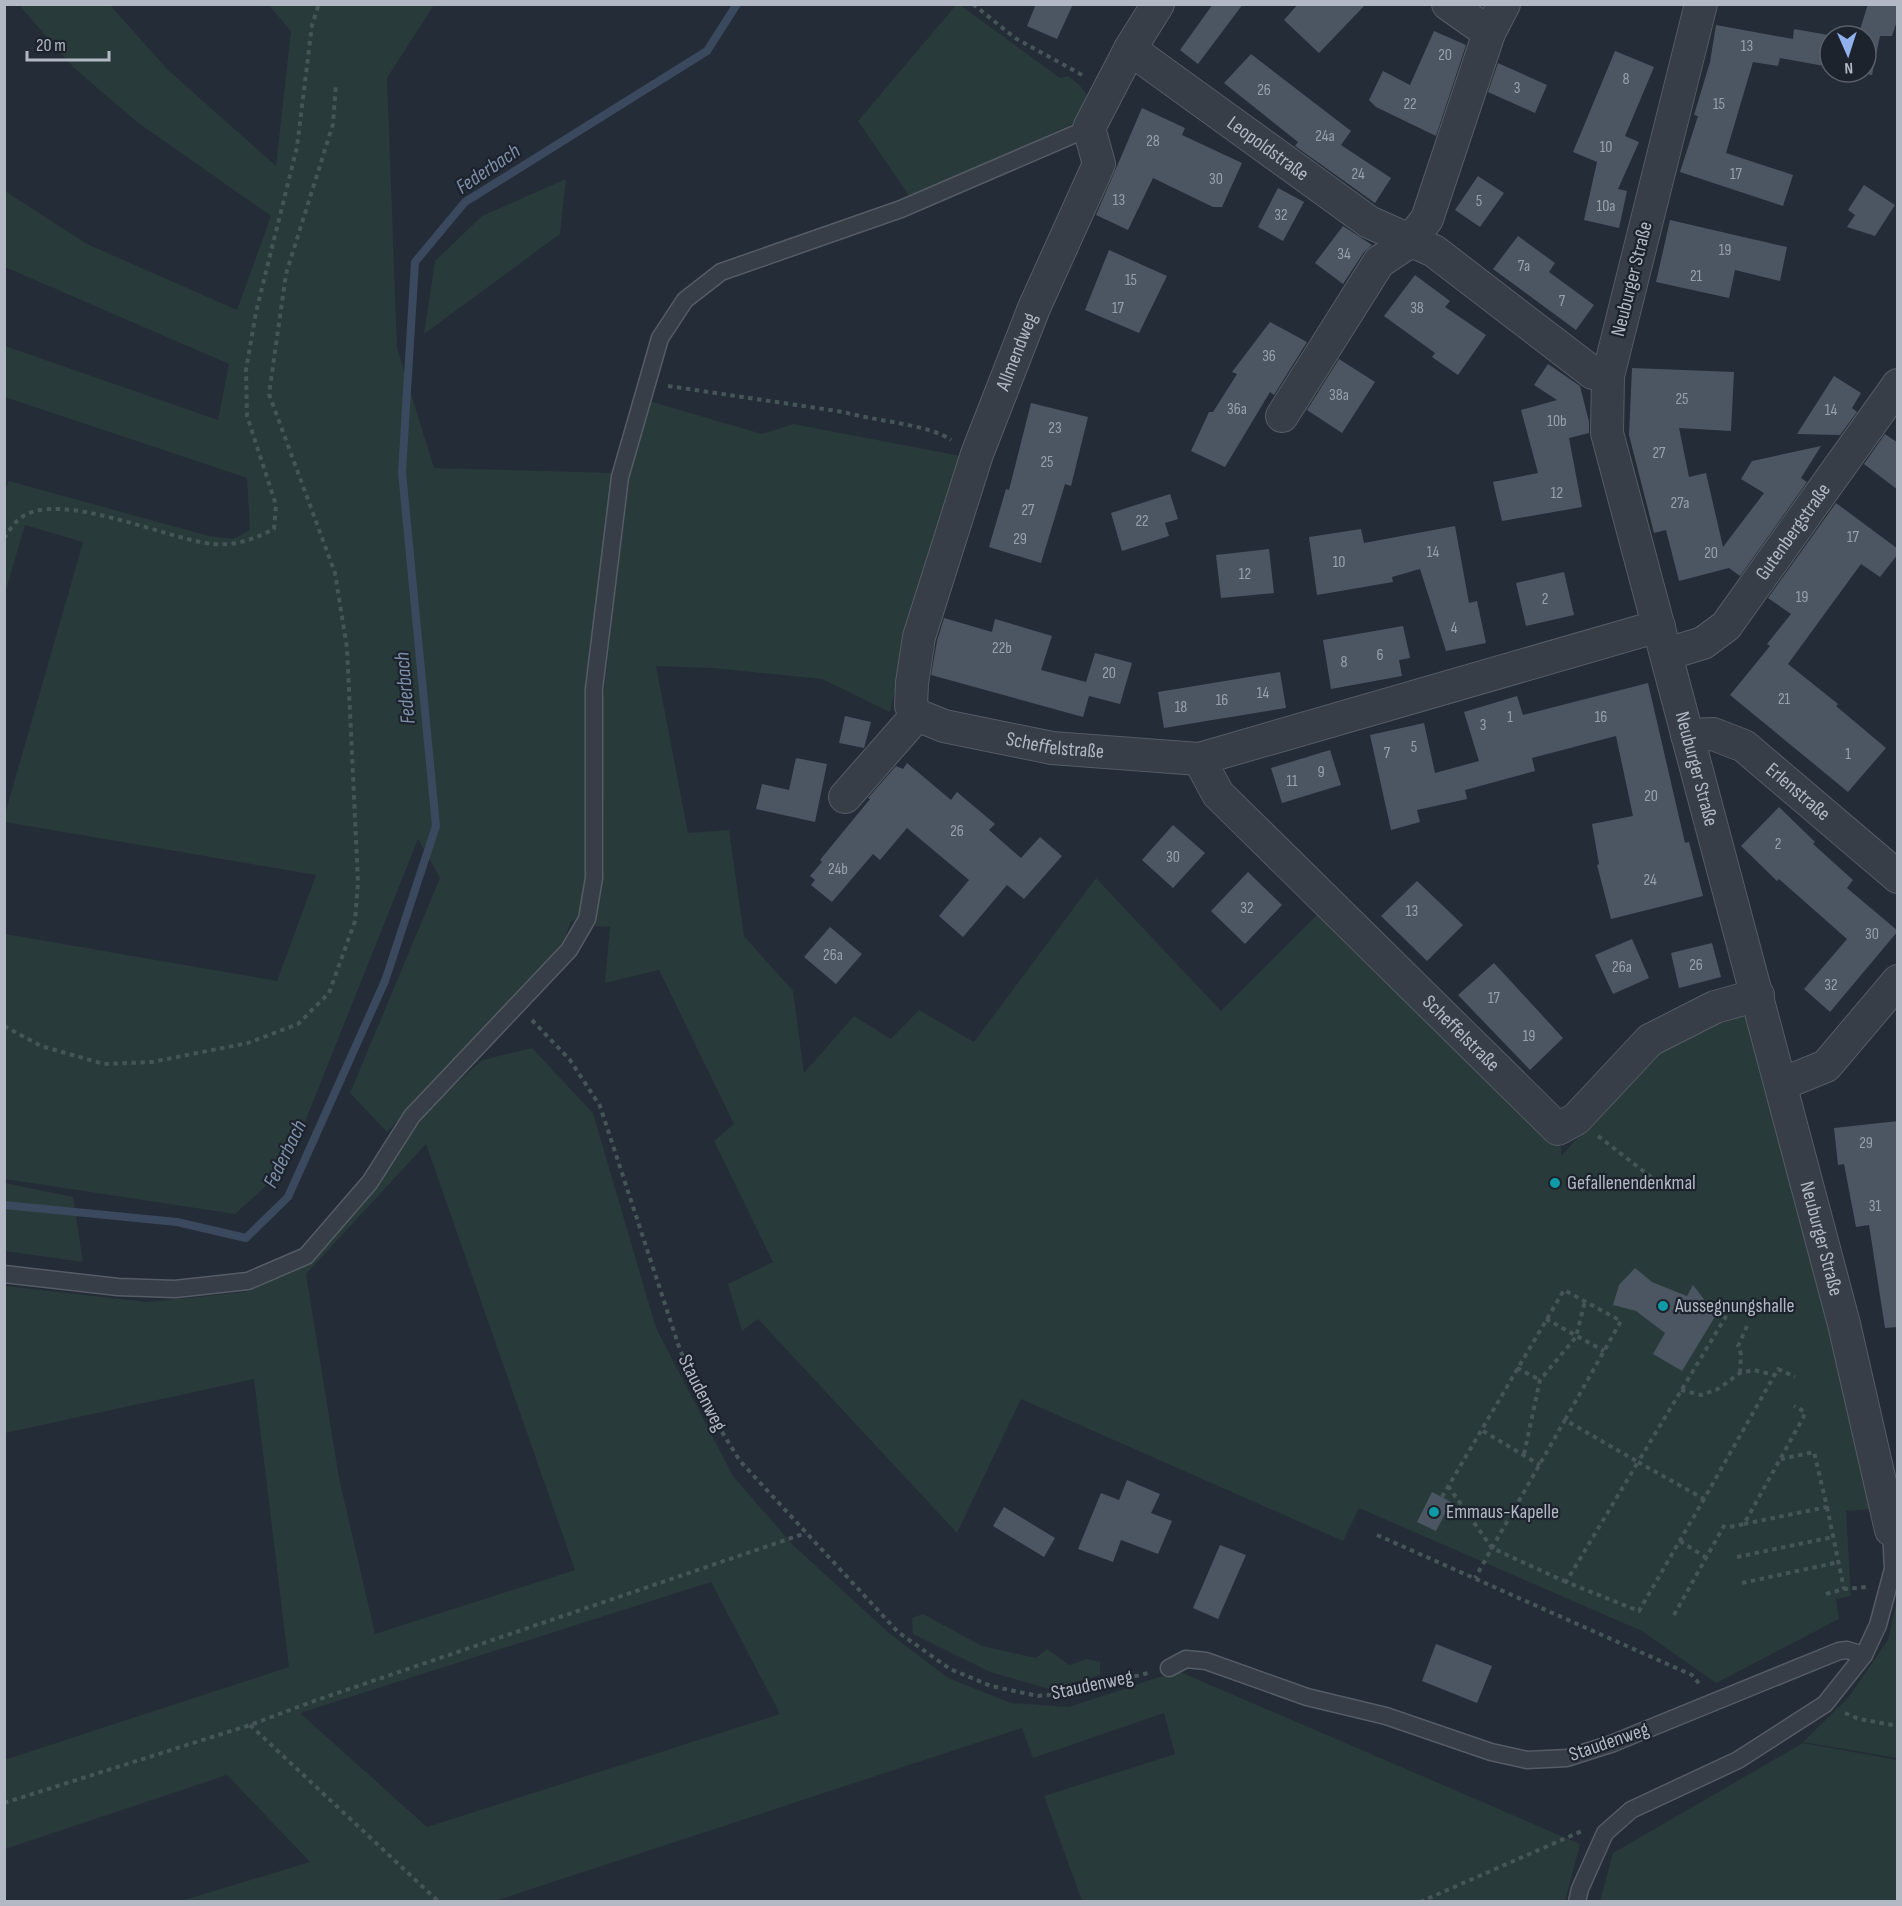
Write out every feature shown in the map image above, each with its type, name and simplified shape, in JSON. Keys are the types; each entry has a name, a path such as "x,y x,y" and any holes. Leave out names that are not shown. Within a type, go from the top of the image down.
{"street":[{"path":"1089,128 1130,49 1158,4"},
{"path":"1448,4 1489,33"},
{"path":"1282,416 1379,262 1408,242 1427,219 1489,33 1504,4"},
{"name":"Neuburger Straße","path":"1701,4 1608,376 1607,433 1782,1084 1844,1324 1894,1531"},
{"name":"Leopoldstraße","path":"1130,49 1369,222 1408,242 1434,251 1593,373 1608,376"},
{"name":"Allmendweg","path":"916,715 911,706 911,694 919,637 975,459 1034,308 1099,164 1089,128"},
{"name":"Gutenbergstraße","path":"1663,640 1703,643 1726,626 1898,385"},
{"name":"Scheffelstraße","path":"916,715 944,726 1052,748 1199,759 1663,640"},
{"path":"845,797 916,715"},
{"name":"Erlenstraße","path":"1687,735 1713,734 1744,746 1898,877"},
{"name":"Scheffelstraße","path":"1199,759 1218,794 1558,1129 1576,1119"},
{"path":"1782,1084 1826,1065 1898,981"},
{"path":"1576,1119 1650,1040 1714,1007 1758,996"}],"lane":[{"path":"4,1274 118,1287 176,1289 248,1281 306,1256 370,1182 412,1116 569,951 587,919 594,878 594,689 620,477 660,338 685,300 721,272 901,209 1089,128"},
{"path":"1577,1902 1580,1889 1605,1833 1631,1810 1738,1760 1825,1704 1864,1655 1878,1625 1895,1570 1894,1531"},
{"name":"Staudenweg","path":"1169,1668 1186,1659 1206,1660 1307,1697 1386,1716 1491,1752 1527,1760 1568,1758 1714,1702 1839,1650 1864,1655"}],"path":[{"path":"4,538 21,517 41,508 71,509 213,544 248,542 274,529 276,505 247,416 246,370 256,312 297,147 312,25 319,4"},
{"path":"973,4 1015,38 1071,70"},
{"path":"4,1026 41,1046 104,1064 152,1062 248,1043 298,1024 329,993 355,921 358,882 347,648 335,573 269,394 286,274 333,124 336,84"},
{"path":"648,382 685,391 814,407 922,430 945,436 975,459"},
{"name":"Staudenweg","path":"518,1006 570,1060 600,1106 672,1328 706,1406 740,1461 898,1632 950,1669 991,1686 1038,1696 1069,1693 1169,1668"},
{"path":"1576,1119 1651,1177"},
{"path":"1442,1497 1483,1431 1517,1368 1564,1290 1621,1322 1475,1578"},
{"path":"1524,1454 1540,1380 1576,1337 1585,1301"},
{"path":"1566,1582 1731,1308"},
{"path":"1546,1319 1604,1351"},
{"path":"1740,1372 1741,1354 1738,1346 1749,1322"},
{"path":"1517,1368 1540,1380"},
{"path":"1448,1486 1492,1548 1566,1582 1639,1611 1774,1375 1778,1369 1795,1377"},
{"path":"1681,1390 1701,1395 1718,1389 1740,1372 1754,1370 1774,1375"},
{"path":"1744,1524 1805,1412 1794,1406"},
{"path":"1565,1420 1704,1499"},
{"path":"1483,1431 1540,1465"},
{"path":"1781,1459 1814,1452 1844,1589"},
{"path":"1674,1615 1728,1525 1744,1524 1827,1507"},
{"path":"4,1803 250,1725 806,1533"},
{"path":"1377,1534 1692,1675 1714,1702"},
{"path":"1737,1557 1833,1537"},
{"path":"1680,1541 1707,1558"},
{"path":"1742,1583 1839,1562"},
{"path":"1826,1594 1861,1587"},
{"path":"1825,1704 1859,1719 1898,1726"},
{"path":"250,1725 439,1902"},
{"path":"1420,1902 1571,1835"}],"shaded area":[{"path":"19,5 110,5 168,70 276,166 291,31 269,5 434,5 387,78 397,348 434,468 614,473 587,691 585,878 579,917 571,922 561,948 387,1132 350,1093 440,878 418,839 287,1167 235,1214 5,1179 5,934 277,981 316,875 5,822 5,814 83,542 25,525 5,593 4,493 9,481 209,536 233,539 250,530 247,478 5,397 5,346 218,420 229,364 5,267 5,191 87,244 237,310 271,216 137,122 73,67"},
{"path":"956,5 960,5 1060,78 1068,76 1081,87 1088,98 1088,104 1086,110 1074,123 910,197 858,121"},
{"path":"566,179 560,234 424,334 435,261 482,216"},
{"path":"649,401 762,434 793,424 966,457 904,652 890,712 822,679 713,668 656,666 688,833 729,830 744,936 793,991 804,1073 854,1016 891,1039 919,1010 974,1042 1096,878 1221,1011 1322,910 1561,1147 1561,1156 1655,1055 1693,1027 1752,1009 1871,1509 1846,1511 1851,1596 1836,1599 1839,1619 1716,1683 1642,1631 1359,1508 1343,1541 1021,1399 957,1533 758,1319 742,1331 728,1284 773,1262 714,1141 734,1124 659,970 605,983 610,927 595,926 604,869 603,702 630,474"},
{"path":"532,1048 593,1113 656,1328 733,1476 793,1545 889,1633 948,1678 1011,1703 1069,1707 1178,1671 1580,1844 1565,1901 1082,1901 1044,1796 1175,1754 1164,1713 1033,1758 1022,1728 495,1901 181,1901 310,1862 227,1775 5,1849 4,1760 289,1667 254,1379 5,1433 5,1286 147,1302 246,1292 310,1264 421,1116 482,1060","holes":["426,1144 575,1570 375,1634 339,1478 306,1274","711,1582 780,1714 427,1827 300,1713"]},
{"path":"5,1183 73,1197 83,1262 5,1251"},
{"path":"1897,1600 1897,1758 1803,1742 1848,1698 1888,1640"},
{"path":"923,1614 982,1646 1036,1658 1047,1649 1069,1665 1087,1659 1100,1662 1100,1675 1049,1689 990,1672 913,1634 912,1618"},
{"path":"1803,1743 1897,1760 1897,1901 1600,1901 1613,1853"}],"building":[{"path":"1036,4 1073,4 1057,39 1027,26"},
{"path":"1213,4 1243,4 1198,64 1180,50"},
{"path":"1298,4 1366,4 1319,53 1284,20"},
{"path":"1868,4 1898,4 1898,18 1892,36 1880,36 1878,46 1878,24 1862,24"},
{"path":"1716,25 1793,39 1794,29 1818,33 1818,65 1780,58 1778,66 1753,62 1726,153 1793,175 1783,206 1680,172 1698,116 1694,115 1710,62"},
{"path":"1434,31 1466,45 1436,136 1376,107 1369,100 1383,71 1410,85"},
{"path":"1615,51 1654,67 1625,136 1639,142 1618,189 1627,191 1619,228 1584,220 1597,162 1573,152"},
{"path":"1251,54 1351,131 1341,145 1391,178 1375,203 1295,146 1298,142 1224,83"},
{"path":"1498,63 1547,85 1535,113 1488,92"},
{"path":"1142,108 1185,128 1182,135 1242,163 1222,207 1213,207 1153,178 1128,230 1096,215"},
{"path":"1478,176 1504,193 1480,227 1455,210"},
{"path":"1864,185 1895,205 1875,236 1847,227 1855,215 1848,210"},
{"path":"1278,188 1304,202 1283,241 1258,227"},
{"path":"1670,220 1787,247 1780,281 1735,270 1729,298 1656,282"},
{"path":"1343,226 1372,245 1364,252 1343,284 1315,263"},
{"path":"1518,236 1555,263 1549,272 1594,305 1576,330 1493,269"},
{"path":"1109,250 1167,276 1139,333 1085,310"},
{"path":"1415,275 1450,301 1445,307 1486,335 1458,375 1432,357 1435,353 1384,316"},
{"path":"1270,322 1307,342 1274,395 1270,392 1225,467 1191,451 1209,412 1213,412 1237,374 1232,372"},
{"path":"1339,359 1375,382 1342,433 1307,410"},
{"path":"1548,364 1580,386 1589,422 1589,433 1569,438 1582,507 1502,521 1493,482 1538,473 1521,410 1557,400 1534,385"},
{"path":"1632,368 1734,372 1731,431 1679,428 1689,477 1706,473 1723,547 1764,493 1741,479 1752,461 1821,446 1801,478 1807,482 1740,576 1729,568 1679,581 1666,530 1654,533 1629,435"},
{"path":"1834,376 1861,393 1852,408 1857,412 1840,435 1797,434"},
{"path":"1031,403 1088,417 1071,486 1065,484 1041,563 989,547 1006,489 1009,490"},
{"path":"1885,434 1898,443 1898,490 1864,464"},
{"path":"1170,494 1178,519 1165,523 1169,536 1122,551 1111,513"},
{"path":"1836,503 1898,549 1898,554 1880,577 1861,564 1788,664 1838,704 1836,706 1886,748 1848,792 1730,695 1770,646 1767,644 1791,614 1768,598"},
{"path":"1455,526 1469,603 1477,601 1486,643 1446,651 1420,569 1392,577 1393,582 1317,595 1309,537 1361,529 1364,543"},
{"path":"1269,549 1274,593 1221,598 1216,555"},
{"path":"1564,572 1574,615 1526,626 1516,583"},
{"path":"944,618 992,632 995,619 1052,636 1041,670 1086,682 1095,653 1132,663 1120,704 1089,696 1083,717 931,675"},
{"path":"1403,626 1410,658 1399,660 1402,676 1331,689 1323,640"},
{"path":"1280,672 1286,708 1164,728 1158,692"},
{"path":"1648,683 1685,843 1689,842 1703,896 1611,919 1597,865 1599,864 1592,824 1633,816 1616,736 1532,758 1535,771 1465,790 1467,799 1417,810 1420,822 1391,830 1370,735 1424,723 1435,773 1479,761 1464,712 1517,696 1523,715"},
{"path":"845,716 871,722 864,748 839,743"},
{"path":"1330,750 1341,785 1282,803 1271,768"},
{"path":"796,758 827,764 815,822 756,809 762,784 789,790"},
{"path":"907,763 951,800 957,792 995,824 989,830 1021,858 1040,837 1062,856 1024,899 1007,885 963,937 939,916 969,880 907,828 880,860 873,854 832,902 811,885 815,880 810,876 822,862 820,860 870,799 868,798 896,766 903,769"},
{"path":"1779,807 1815,842 1813,844 1853,880 1847,888 1898,931 1830,1012 1804,989 1847,939 1779,879 1777,881 1741,846"},
{"path":"1173,825 1205,853 1173,888 1142,860"},
{"path":"1248,872 1282,905 1245,944 1211,911"},
{"path":"1417,881 1463,925 1427,961 1381,916"},
{"path":"830,927 862,954 836,984 804,957"},
{"path":"1632,939 1649,978 1613,994 1595,955"},
{"path":"1712,943 1721,977 1679,988 1671,953"},
{"path":"1494,963 1563,1038 1530,1070 1458,995"},
{"path":"1898,1121 1898,1327 1885,1328 1869,1225 1856,1227 1844,1164 1838,1165 1834,1128"},
{"path":"1635,1268 1652,1282 1687,1296 1693,1285 1716,1315 1682,1371 1653,1354 1665,1333 1636,1311 1613,1305 1619,1285"},
{"path":"1127,1480 1160,1494 1151,1513 1172,1521 1158,1554 1121,1540 1113,1562 1078,1549 1101,1493 1119,1500"},
{"name":"Emmaus-Kapelle","path":"1432,1492 1451,1502 1436,1531 1417,1522"},
{"path":"1004,1507 1055,1538 1044,1557 993,1526"},
{"path":"1220,1545 1246,1555 1218,1619 1193,1608"},
{"path":"1436,1644 1492,1666 1477,1703 1422,1681"}],"waterway":[{"name":"Federbach","path":"4,1205 177,1222 246,1238 288,1197 385,981 436,826 402,472 415,262 465,202 707,51 737,4"}],"place":[{"name":"Gefallenendenkmal","path":"1555,1183"},
{"name":"Aussegnungshalle","path":"1663,1306"},
{"name":"Emmaus-Kapelle","path":"1434,1512"}]}
